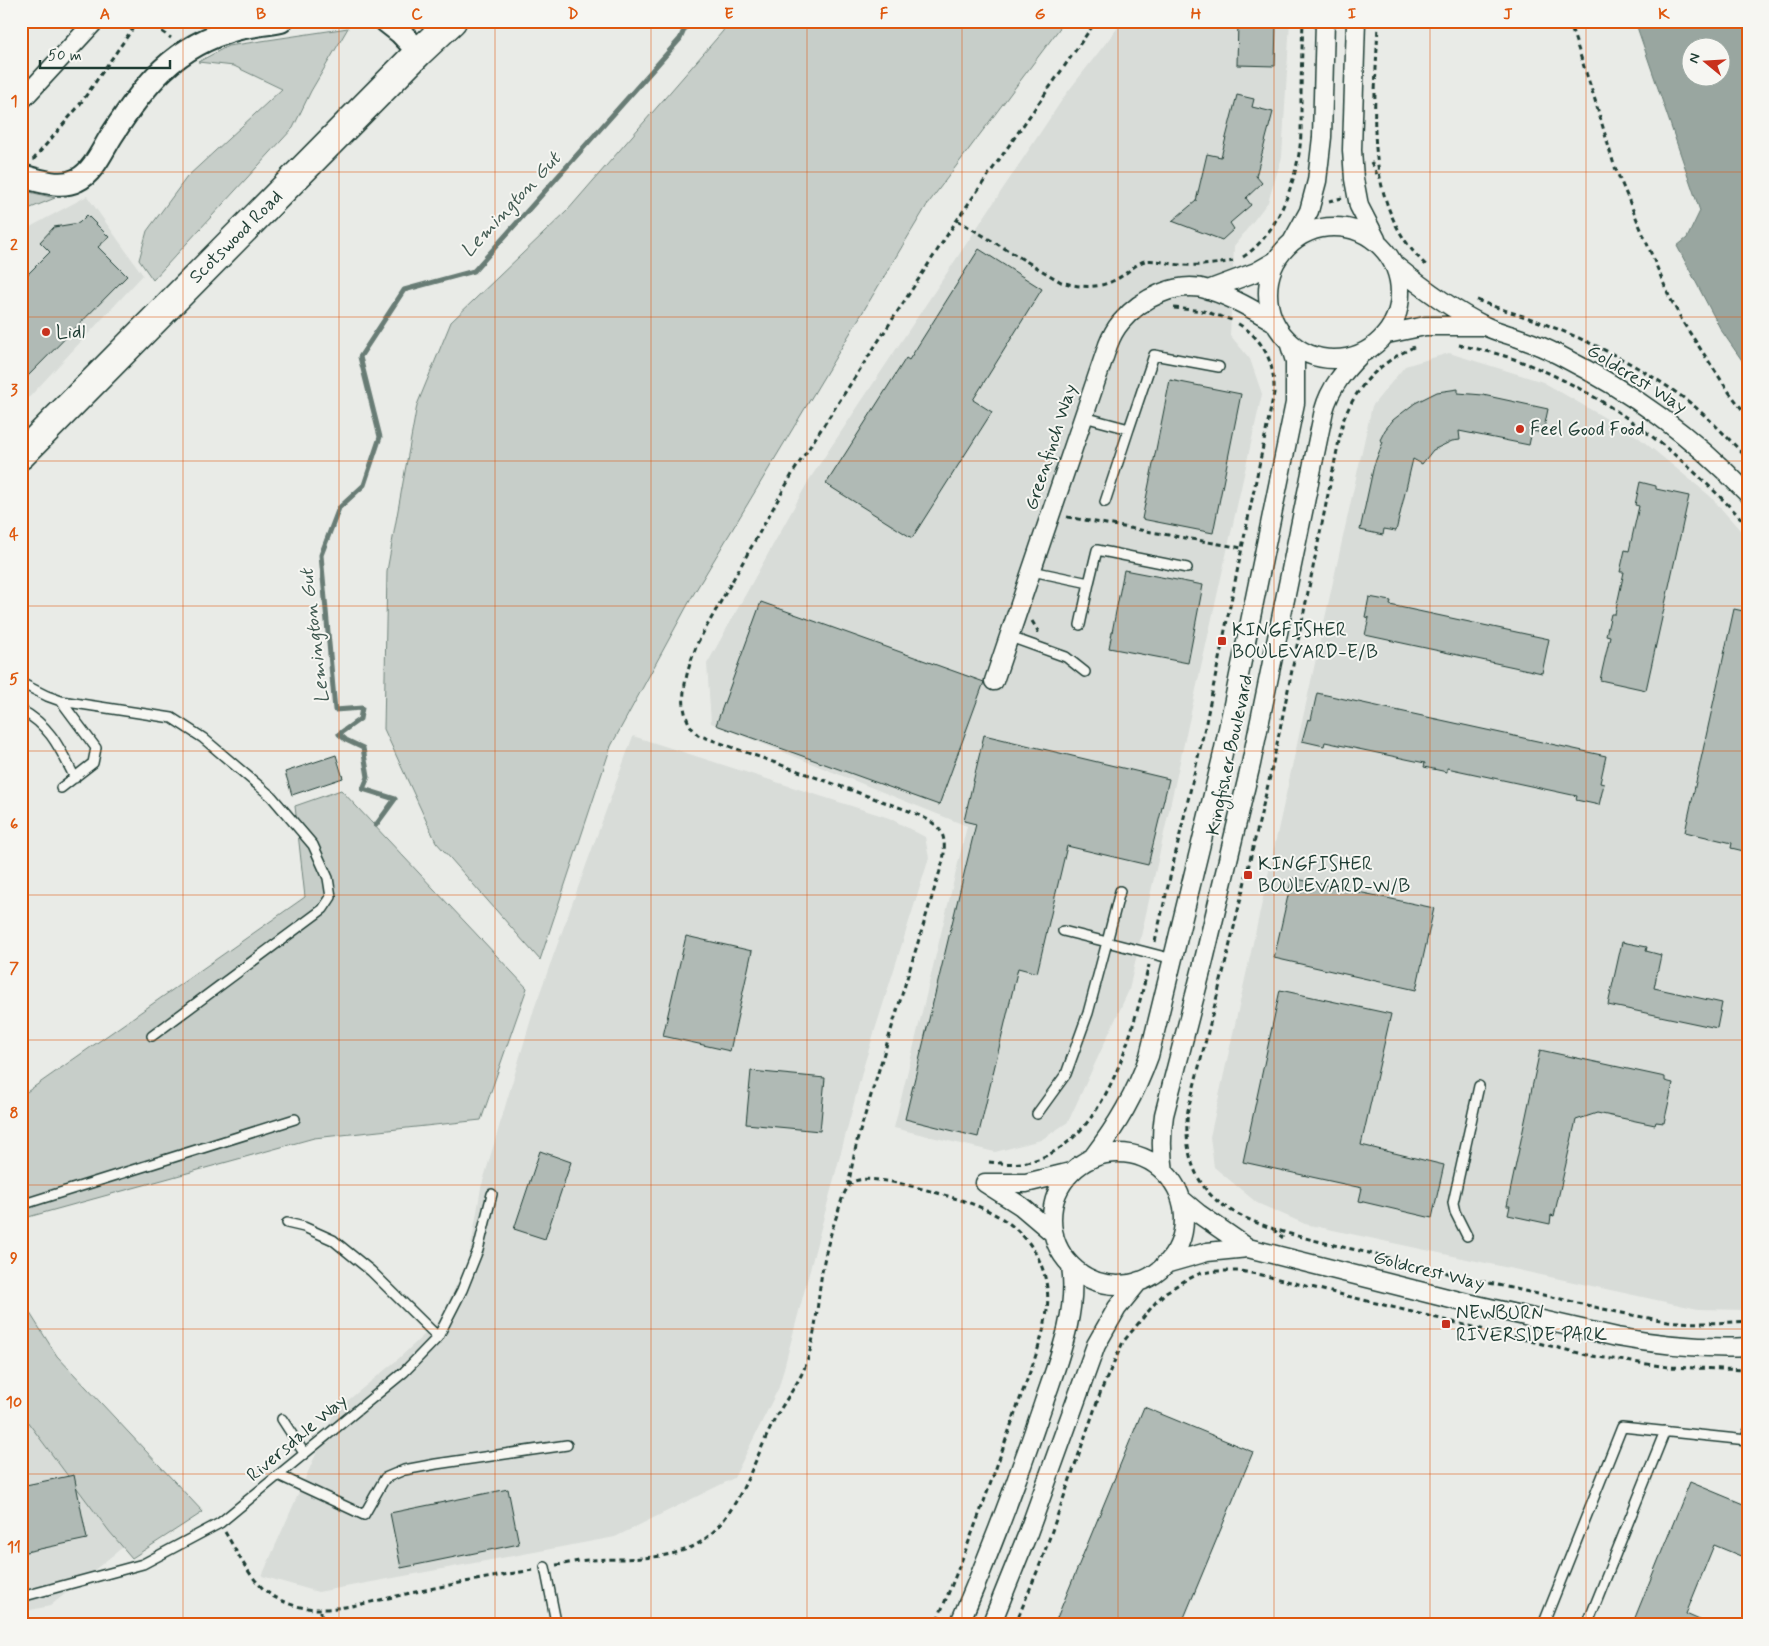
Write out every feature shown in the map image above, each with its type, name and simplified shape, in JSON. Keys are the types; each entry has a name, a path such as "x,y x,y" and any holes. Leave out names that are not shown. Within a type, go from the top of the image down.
{"main road":[{"name":"Scotswood Road","path":"21,455 419,52 452,21"}],"street":[{"path":"21,101 95,21"},
{"path":"24,171 54,184 69,184 79,179 90,169 142,92 168,64 188,49 212,37 237,29 281,21"},
{"path":"386,21 400,32 419,52"},
{"path":"1326,21 1322,137 1313,198 1306,217 1293,240 1277,260 1268,290 1270,310 1280,332 1301,351 1326,359 1360,355 1378,343 1387,334 1398,309 1400,283 1396,266 1365,220 1356,194 1352,150 1356,21"},
{"path":"1293,240 1316,228 1333,227 1353,229 1376,239"},
{"name":"Greenfinch Way","path":"1208,290 1256,272 1277,260"},
{"path":"1396,266 1431,294 1486,326"},
{"name":"Greenfinch Way","path":"994,681 1114,331 1130,312 1142,303 1163,292 1184,288 1208,290 1274,322"},
{"path":"1387,334 1425,326 1486,326"},
{"name":"Goldcrest Way","path":"1486,326 1559,355 1606,380 1683,433 1748,494"},
{"name":"Kingfisher Boulevard","path":"1093,1157 1116,1126 1140,1079 1148,1056 1222,758 1292,416 1296,376 1295,361 1290,342"},
{"name":"Kingfisher Boulevard","path":"1164,1172 1161,1138 1164,1115 1210,936 1251,764 1324,410 1337,381 1360,355"},
{"path":"1116,1153 1138,1156 1152,1162 1172,1181 1181,1199 1184,1213 1183,1228 1180,1241 1174,1253 1157,1271 1139,1281 1125,1284 1098,1282 1071,1266 1058,1247 1052,1221 1056,1195 1062,1183 1071,1172 1093,1157 1116,1153"},
{"path":"1054,1234 1021,1206 985,1183 1026,1183 1071,1172"},
{"path":"1181,1199 1248,1248"},
{"path":"1165,1264 1207,1252 1248,1248"},
{"name":"Goldcrest Way","path":"1248,1248 1459,1301 1641,1342 1704,1347 1748,1347"},
{"path":"959,1625 983,1569 1032,1436 1064,1341 1071,1310 1074,1282 1071,1266"},
{"path":"991,1625 1028,1533 1087,1366 1110,1319 1139,1281"}],"lane":[{"path":"1105,502 1154,355 1219,367"},
{"path":"1084,417 1129,429"},
{"path":"1080,625 1096,550 1187,568"},
{"path":"1032,571 1089,583"},
{"path":"1010,637 1066,657 1085,672"},
{"path":"21,683 61,701 172,718 203,738 272,797 312,845 328,878 331,897 323,910 152,1036"},
{"path":"61,701 96,748 93,763 62,788"},
{"path":"21,710 50,731 74,778"},
{"path":"1037,1114 1066,1074 1088,1013 1120,891"},
{"path":"1063,931 1173,959"},
{"path":"1467,1236 1455,1212 1453,1203 1479,1086"},
{"path":"21,1205 295,1119"},
{"name":"Riversdale Way","path":"21,1597 143,1564 220,1523 404,1372 438,1337 462,1290 478,1250 492,1194"},
{"path":"287,1223 333,1240 371,1271 438,1337"},
{"path":"282,1419 304,1453"},
{"path":"1543,1625 1622,1427 1747,1440"},
{"path":"1588,1625 1665,1431"},
{"path":"278,1475 364,1515 385,1478 404,1470 566,1445"},
{"path":"544,1568 555,1617"}],"path":[{"path":"24,171 78,107 138,21"},
{"path":"147,21 188,49"},
{"path":"220,1523 244,1564 261,1587 274,1597 289,1604 304,1608 321,1609 591,1560 676,1553 690,1549 708,1536 727,1515 743,1489 774,1420 807,1362 815,1333 821,1275 832,1228 848,1187 857,1141 943,861 945,845 941,830 930,820 698,735 686,720 684,706 689,665 698,642 794,471 957,220 1096,21"},
{"path":"957,220 1051,277 1072,286 1086,288 1099,287 1112,282 1138,264 1147,261 1195,265 1235,261 1245,256 1261,242 1276,220 1289,191 1298,159 1301,131 1303,21"},
{"path":"1378,21 1375,141 1379,177 1394,224 1412,252 1432,271"},
{"path":"1569,21 1614,165 1669,296 1684,324 1748,417"},
{"path":"1289,191 1327,202 1356,194"},
{"path":"1472,298 1541,322 1586,341 1653,377 1682,396 1704,414 1748,459"},
{"path":"989,1162 1026,1163 1065,1145 1077,1134 1103,1098 1129,1039 1152,954 1205,727 1270,413 1274,376 1269,357 1259,340 1254,334 1234,321 1203,311 1170,309"},
{"path":"1453,343 1514,359 1547,373 1630,420 1644,429 1678,458 1722,498 1748,526"},
{"path":"1340,432 1352,402 1372,374 1391,358 1419,346"},
{"path":"1064,516 1242,548"},
{"path":"1032,614 1034,626 1038,631 1034,646"},
{"path":"1194,1089 1187,1119 1187,1141 1191,1163 1199,1180 1216,1199 1231,1210 1272,1228 1442,1272 1630,1314 1687,1322 1748,1321"},
{"path":"848,1187 859,1180 871,1179 920,1189 989,1210 1014,1227 1032,1247 1043,1270 1047,1286 1048,1309 1033,1361 999,1459 935,1625"},
{"path":"1015,1625 1044,1553 1114,1359 1130,1333 1166,1292 1184,1281 1209,1272 1240,1271 1271,1277 1591,1356 1668,1367 1748,1370"},
{"path":"1048,1309 1071,1310"},
{"path":"1110,1319 1130,1333"},
{"path":"321,1609 321,1625"}],"shaded area":[{"path":"727,21 1065,21 927,205 693,595 611,746 540,960 436,842 384,729 387,571 417,405 451,322 567,211 723,31"},
{"path":"1123,21 1290,21 1282,157 1268,202 1234,246 1230,335 1250,359 1262,394 1129,990 1068,1122 1041,1140 995,1152 894,1128 967,826 711,723 707,664 809,480 1066,94"},
{"path":"1635,21 1748,21 1748,369 1721,330 1677,246 1687,238 1700,211"},
{"path":"348,28 311,91 293,128 153,280 139,260 147,231 187,177 282,89 234,66 198,62 228,46"},
{"path":"21,190 55,198 21,212"},
{"name":"Lidl","path":"87,196 143,275 21,406 21,232"},
{"path":"1449,353 1543,382 1638,437 1710,496 1748,539 1748,1310 1698,1309 1305,1224 1257,1203 1214,1167 1210,1137 1372,406 1405,366"},
{"path":"633,736 889,818 925,837 929,858 864,1065 779,1387 734,1478 615,1537 318,1592 262,1576 335,1411 397,1360 439,1321 469,1259 481,1188 534,1009"},
{"path":"341,790 527,988 481,1120 314,1138 21,1219 21,1096 305,897 295,806"},
{"path":"21,1299 57,1356 203,1512 132,1558 109,1531 21,1413"},
{"path":"21,1373 139,1534 50,1606 21,1612"}],"building":[{"path":"1238,21 1276,21 1275,66 1237,65"},
{"path":"1237,95 1254,99 1252,107 1273,112 1256,176 1262,183 1246,198 1251,205 1230,223 1234,229 1222,240 1172,221 1196,201 1207,154 1221,157"},
{"name":"Lidl","path":"87,215 109,237 98,247 127,276 21,383 21,281 50,252 40,242 54,227 79,223"},
{"path":"979,249 1042,289 973,400 992,412 912,538 826,484 906,358 909,360"},
{"path":"1170,380 1241,394 1213,533 1142,519"},
{"path":"1458,389 1458,393 1483,395 1548,409 1543,433 1532,431 1529,445 1459,431 1460,440 1452,441 1433,450 1422,464 1413,459 1396,531 1384,529 1383,535 1360,530 1374,465 1383,442 1380,440 1385,430 1393,420 1415,403 1437,392"},
{"path":"1640,482 1656,486 1656,489 1689,496 1646,690 1600,680 1610,636 1606,635 1611,614 1615,614 1624,572 1620,572 1625,550 1629,551 1639,506 1635,505"},
{"path":"1124,570 1203,585 1188,663 1109,648"},
{"path":"1369,597 1391,601 1390,605 1549,639 1542,673 1365,635 1369,618 1365,617"},
{"path":"761,602 984,682 939,805 716,725"},
{"path":"1734,609 1748,612 1748,852 1731,848 1732,843 1685,832"},
{"path":"1317,693 1606,756 1600,783 1604,784 1599,805 1576,800 1577,796 1447,768 1447,772 1424,767 1425,763 1325,742 1324,746 1302,741 1308,719 1311,720"},
{"path":"984,735 1169,779 1148,865 1067,846 1037,973 1018,968 978,1137 905,1119 976,824 964,821"},
{"path":"336,755 343,778 292,795 285,772"},
{"path":"1292,878 1434,908 1416,990 1274,958"},
{"path":"686,936 752,951 730,1051 663,1036"},
{"path":"1622,942 1647,947 1646,951 1661,955 1654,988 1722,1003 1717,1028 1608,1005"},
{"path":"1280,990 1391,1014 1361,1145 1444,1165 1432,1218 1359,1201 1362,1188 1243,1162"},
{"path":"1540,1050 1665,1077 1665,1081 1673,1083 1664,1123 1656,1122 1655,1125 1597,1113 1576,1120 1554,1216 1551,1215 1550,1224 1508,1215 1510,1206 1507,1206"},
{"path":"751,1071 825,1078 820,1131 746,1124"},
{"path":"540,1151 571,1162 545,1239 514,1229"},
{"path":"1144,1407 1253,1452 1181,1625 1054,1625"},
{"path":"74,1475 87,1539 21,1553 21,1486"},
{"path":"1690,1482 1748,1506 1748,1559 1714,1545 1686,1614 1711,1625 1632,1625"},
{"path":"508,1489 519,1544 401,1568 390,1513"}],"waterway":[{"name":"Lemington Gut","path":"376,825 395,799 363,789 368,777 363,748 346,740 339,734 360,719 362,708 335,710 321,555 339,508 364,485 380,437 360,357 404,290 474,271 680,39 688,21"}],"place":[{"name":"Lidl","path":"46,332"},
{"name":"Feel Good Food","path":"1520,429"},
{"name":"KINGFISHER BOULEVARD-E/B","path":"1222,641"},
{"name":"KINGFISHER BOULEVARD-W/B","path":"1248,875"},
{"name":"NEWBURN RIVERSIDE PARK","path":"1446,1324"}]}
